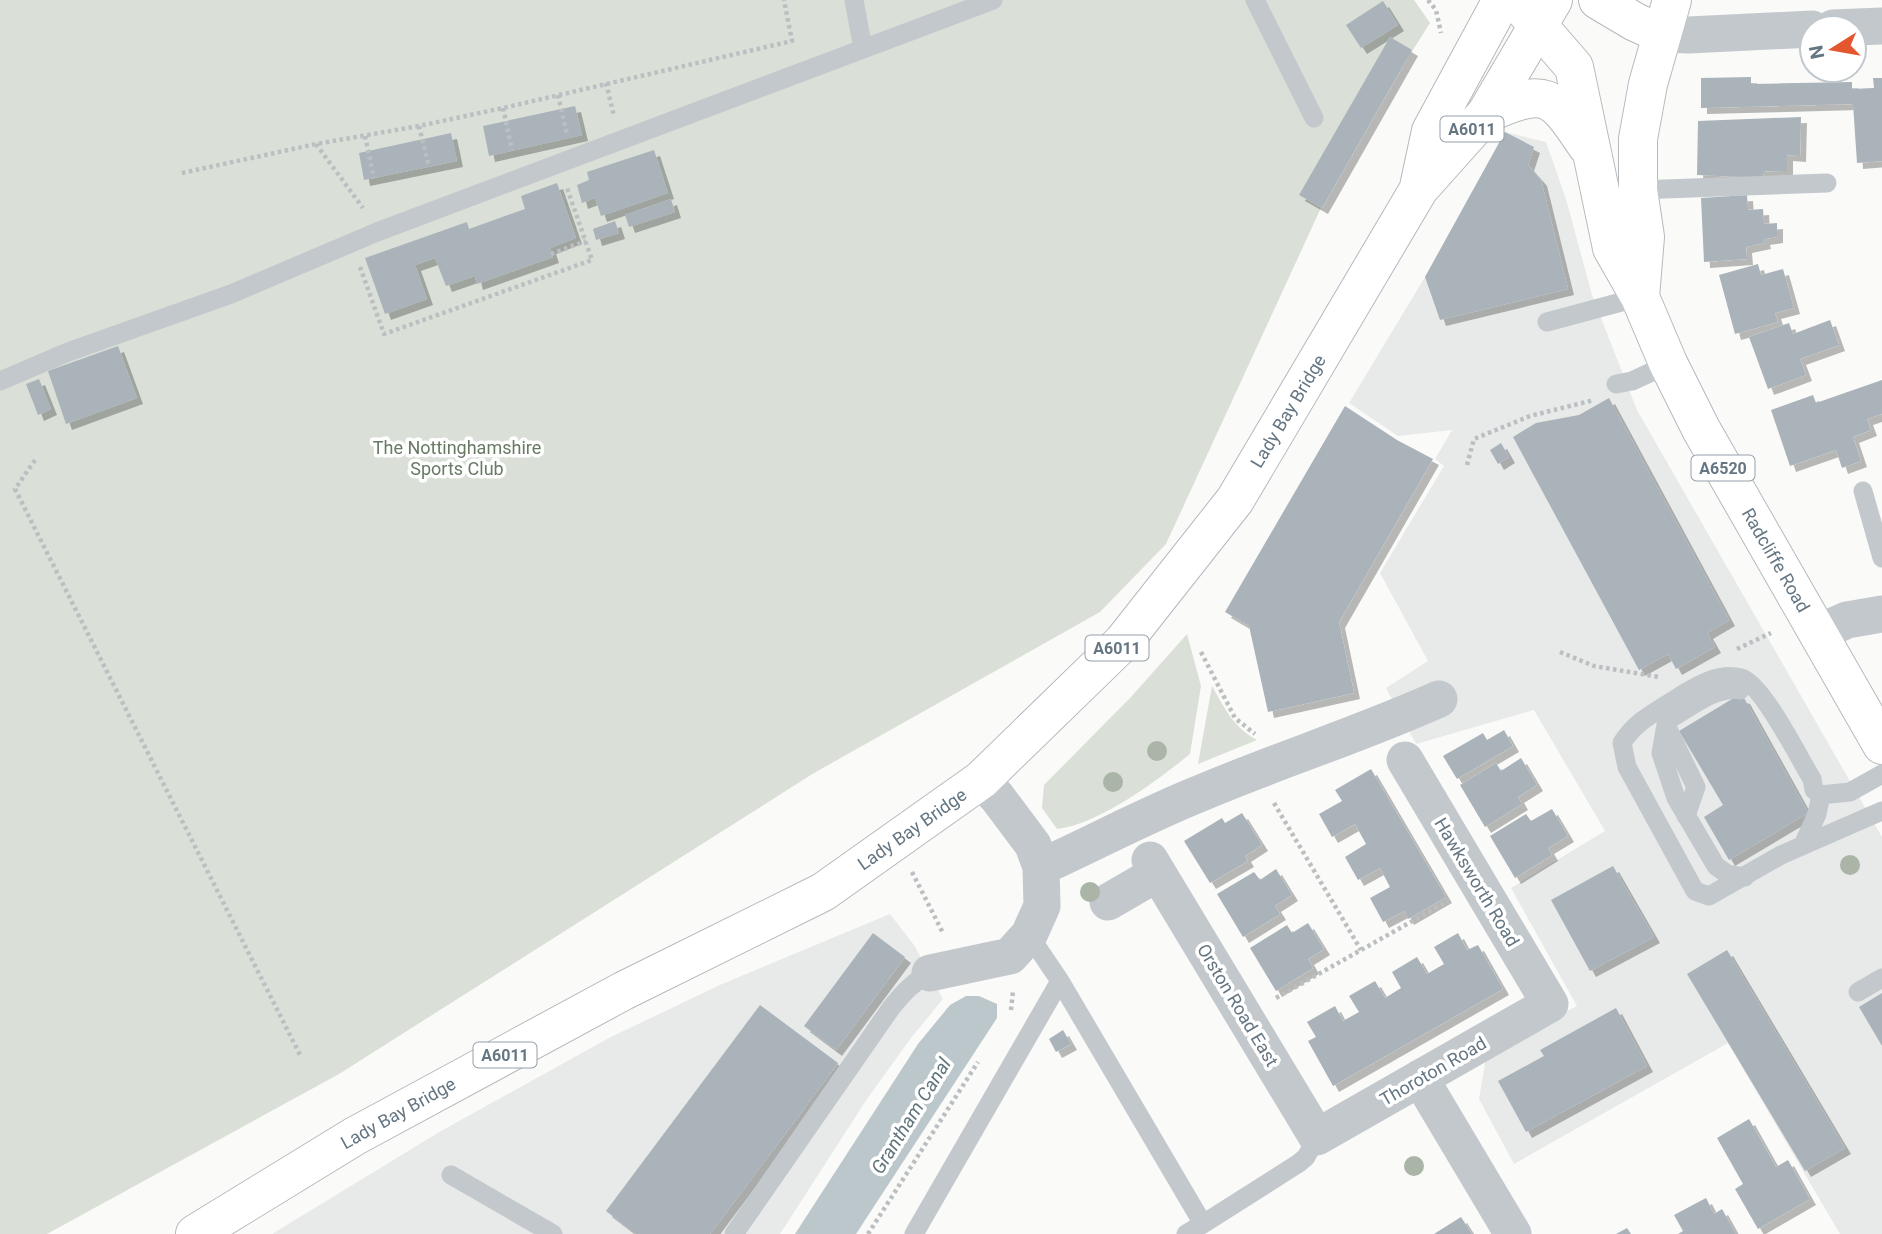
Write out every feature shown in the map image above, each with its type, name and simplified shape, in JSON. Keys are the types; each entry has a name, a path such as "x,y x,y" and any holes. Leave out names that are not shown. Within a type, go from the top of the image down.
{"main road":[{"name":"Lady Bay Bridge","path":"1419,189 1431,131 1502,0"},
{"path":"1598,0 1635,22 1667,17"},
{"name":"Lady Bay Bridge","path":"195,1234 379,1122 623,991 823,892 981,780 1123,642 1235,500 1419,189 1486,114 1516,61 1536,9"},
{"name":"Radcliffe Road","path":"1536,9 1574,67 1612,248 1640,297 1701,429 1882,745"},
{"name":"Radcliffe Road","path":"1640,297 1644,237 1638,190 1638,139 1647,84 1667,17"},
{"name":"Radcliffe Road","path":"1486,114 1516,100 1537,99 1554,103 1594,157"}],"street":[{"path":"1667,17 1689,35 1798,30"},
{"path":"1818,633 1847,620 1882,614"},
{"path":"1041,867 1197,794 1309,749 1399,717 1439,699"},
{"name":"Hawksworth Road","path":"1405,760 1550,1004"},
{"path":"945,968 1010,956 1029,935 1042,906 1041,867 1033,845 981,780"},
{"name":"Orston Road East","path":"1108,902 1154,867 1317,1137"},
{"name":"Thoroton Road","path":"1317,1137 1550,1004"},
{"path":"1420,1078 1513,1234"}],"lane":[{"path":"854,0 863,49"},
{"path":"0,381 68,352 231,294 377,232 993,0"},
{"path":"1255,0 1314,118"},
{"path":"1638,190 1827,183"},
{"path":"1547,322 1640,297"},
{"path":"1616,384 1632,382 1669,364"},
{"path":"1863,491 1882,558"},
{"path":"1803,845 1817,814 1818,792 1760,691 1743,678 1723,677 1701,683 1632,727 1622,743 1627,766 1695,891 1709,896 1781,855 1882,811"},
{"path":"1745,877 1727,874 1716,866 1686,816 1696,787 1666,725 1670,719 1717,692 1741,690 1750,698 1801,786 1818,792 1850,792 1882,774"},
{"path":"1029,935 1060,981 1195,1229 1306,1157 1317,1137"},
{"path":"734,1234 904,991 917,980 945,968"},
{"path":"1858,992 1882,978"},
{"path":"914,1234 1060,981"},
{"path":"451,1175 553,1234"}],"path":[{"path":"182,173 503,108 792,41 784,0"},
{"path":"558,95 568,138"},
{"path":"503,108 512,150"},
{"path":"419,126 429,167"},
{"path":"365,136 374,178"},
{"path":"316,144 377,232"},
{"path":"351,243 384,334 592,260 558,164"},
{"path":"551,254 586,241"},
{"path":"1467,465 1474,439 1530,416 1600,398"},
{"path":"35,460 15,489 300,1055"},
{"path":"1736,650 1771,632"},
{"path":"1200,652 1235,718 1253,734 1266,735"},
{"path":"1560,652 1594,666 1666,678"},
{"path":"1268,793 1361,950"},
{"path":"911,871 945,968"},
{"path":"1243,1014 1458,895"},
{"path":"1010,1012 1013,987"},
{"path":"868,1234 981,1058"}],"shaded area":[{"path":"1505,132 1546,142 1566,199 1592,295 1637,410 1882,837 1882,1234 1840,1234 1728,1043 1514,1164 1479,1099 1487,1052 1577,1006 1511,888 1605,831 1534,710 1416,744 1386,688 1428,661 1380,573 1444,466 1435,459 1452,430 1398,436 1349,403 1425,277"},
{"path":"890,914 914,945 943,999 867,1099 780,1234 272,1234 441,1131 609,1038 722,984"}],"green space":[{"name":"The Nottinghamshire Sports Club","path":"0,0 1414,0 1430,23 1344,158 1166,544 1100,612 814,773 339,1074 47,1234 0,1234"},
{"path":"1187,634 1201,686 1190,754 1127,800 1091,819 1057,829 1042,808 1044,785 1131,697"},
{"path":"1212,686 1236,724 1257,740 1198,764"}],"water":[{"name":"Grantham Canal","path":"966,996 979,996 997,1004 997,1018 856,1234 795,1234 918,1044 950,1005"}],"building":[{"path":"1383,1 1398,25 1361,48 1346,25"},
{"path":"1390,37 1412,50 1322,208 1299,195"},
{"path":"1751,77 1751,84 1852,84 1852,89 1874,88 1873,78 1882,78 1882,161 1857,163 1853,104 1701,108 1701,78"},
{"path":"575,106 582,135 489,156 483,126"},
{"path":"1801,117 1800,156 1787,155 1787,172 1764,171 1763,178 1697,175 1698,121"},
{"path":"1505,132 1534,147 1528,165 1541,180 1568,289 1440,320 1425,277"},
{"path":"451,133 457,161 364,180 359,153"},
{"path":"654,150 668,193 601,216 595,198 582,203 577,185 589,180 587,172"},
{"path":"557,183 576,238 550,248 553,257 477,284 475,276 446,286 435,258 415,265 427,299 385,314 365,258 467,222 469,229 525,209 521,196"},
{"path":"1747,195 1748,210 1763,209 1764,224 1777,223 1777,237 1746,247 1747,259 1704,262 1701,198"},
{"path":"671,199 675,212 629,227 625,215"},
{"path":"615,221 619,233 596,240 593,229"},
{"path":"1758,264 1761,275 1783,269 1794,308 1775,313 1778,322 1735,334 1719,275"},
{"path":"1830,320 1839,345 1800,359 1806,375 1768,389 1749,337 1789,323 1793,334"},
{"path":"118,346 137,398 66,424 48,371"},
{"path":"39,379 51,409 38,415 26,384"},
{"path":"1882,380 1882,414 1867,419 1871,430 1853,437 1861,461 1842,468 1836,450 1790,466 1771,410 1813,395 1816,403"},
{"path":"1609,398 1729,620 1707,633 1715,647 1676,669 1668,654 1639,670 1513,437 1536,423 1579,415"},
{"path":"1345,406 1397,440 1433,459 1339,622 1354,693 1268,712 1249,626 1225,612"},
{"path":"1501,443 1509,457 1498,464 1490,450"},
{"path":"1737,696 1744,698 1808,813 1729,860 1704,817 1723,805 1679,731"},
{"path":"1504,730 1513,746 1457,779 1443,756 1483,733 1487,740"},
{"path":"1521,758 1537,785 1518,797 1522,804 1485,827 1460,785 1496,763 1501,771"},
{"path":"1371,769 1446,897 1408,919 1404,911 1383,922 1370,898 1390,887 1380,868 1358,880 1345,857 1366,844 1355,824 1332,837 1319,814 1342,801 1335,790"},
{"path":"1552,809 1568,836 1548,848 1552,855 1515,878 1490,836 1526,814 1531,821"},
{"path":"1242,813 1262,845 1245,856 1248,861 1210,883 1184,841 1222,818 1225,823"},
{"path":"1613,866 1654,937 1590,971 1551,900"},
{"path":"1276,869 1292,895 1275,906 1280,914 1243,937 1217,894 1254,872 1260,880"},
{"path":"1308,923 1324,949 1308,959 1313,968 1276,991 1250,948 1287,925 1292,933"},
{"path":"873,933 905,957 836,1050 804,1026"},
{"path":"1458,933 1467,950 1478,945 1503,989 1333,1086 1308,1041 1316,1037 1307,1022 1335,1006 1343,1021 1359,1012 1349,996 1375,981 1385,998 1401,988 1392,972 1417,957 1427,974 1444,964 1434,947"},
{"path":"1727,950 1845,1148 1805,1171 1687,974"},
{"path":"1882,993 1882,1046 1859,1007"},
{"path":"760,1005 838,1063 710,1234 636,1234 606,1211"},
{"path":"1616,1008 1647,1066 1526,1132 1498,1081 1544,1056 1540,1050"},
{"path":"1063,1030 1071,1044 1056,1052 1049,1039"},
{"path":"1749,1119 1776,1167 1788,1160 1810,1199 1758,1229 1735,1189 1743,1184 1717,1138"},
{"path":"1706,1198 1714,1214 1722,1209 1736,1234 1678,1234 1683,1231 1674,1215"},
{"path":"1461,1217 1472,1234 1434,1234"},
{"path":"1627,1228 1631,1234 1616,1234"}]}
